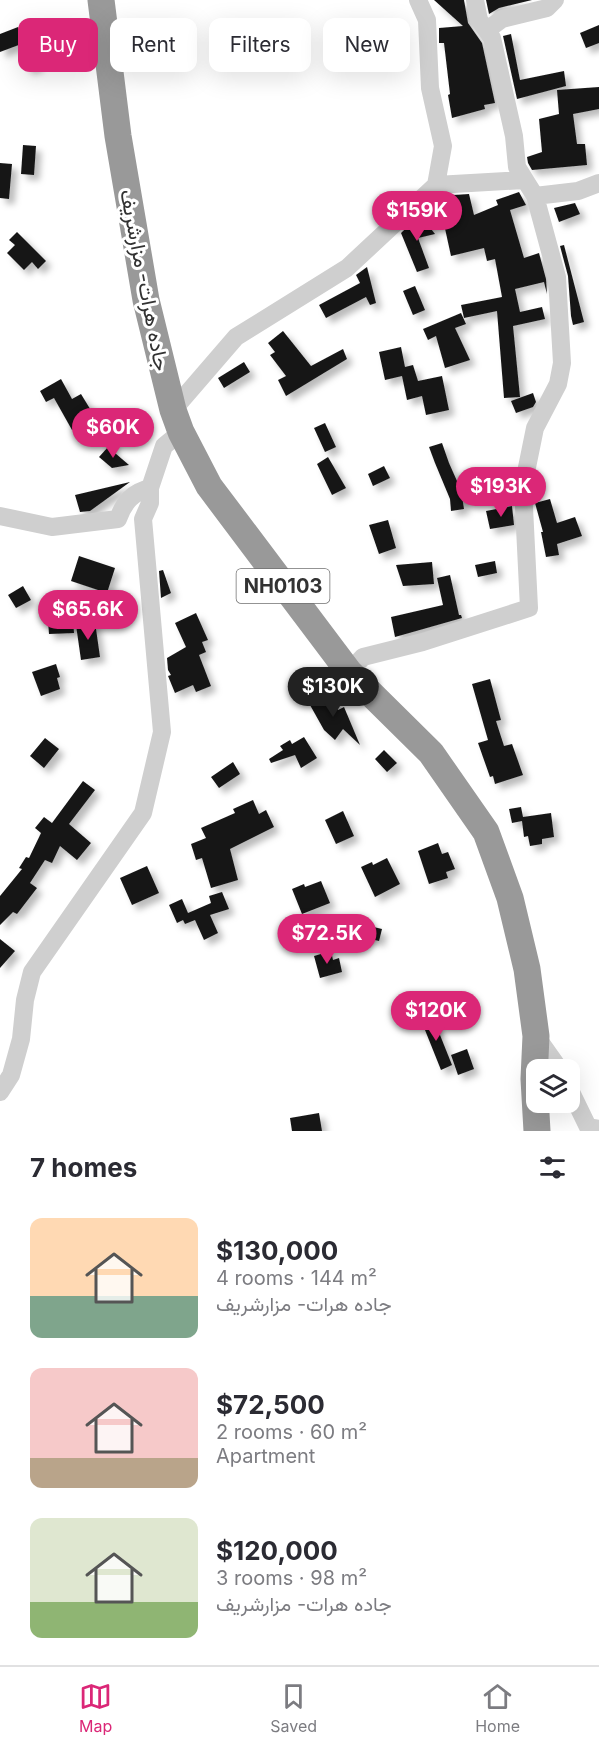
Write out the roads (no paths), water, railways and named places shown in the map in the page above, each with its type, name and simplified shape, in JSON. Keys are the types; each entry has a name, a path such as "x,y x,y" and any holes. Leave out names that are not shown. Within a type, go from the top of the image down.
{"highway":[{"name":"جاده هرات- مزارشریف","path":"100,0 118,136 146,300 177,421 209,486 349,672 431,753 486,832 510,898 527,969 536,1036 534,1079 537,1131"}],"street":[{"path":"0,1092 11,1075 21,1039 25,1000 32,972 142,813 162,732 143,519 150,503 150,488 164,446 177,421 236,336 347,268 436,185 443,146 430,88 427,20 417,0"},
{"path":"349,672 363,657 423,642 529,608 523,486 535,428 558,384 562,363 557,277 530,188 517,167 514,136 496,50 492,38 479,20 475,0"},
{"path":"487,30 502,19 547,8 555,0"},
{"path":"436,185 578,191 599,183"},
{"path":"0,516 52,527 118,519 123,507 137,491 150,488"},
{"path":"536,1036 552,1059"},
{"path":"580,1108 592,1129"}]}
